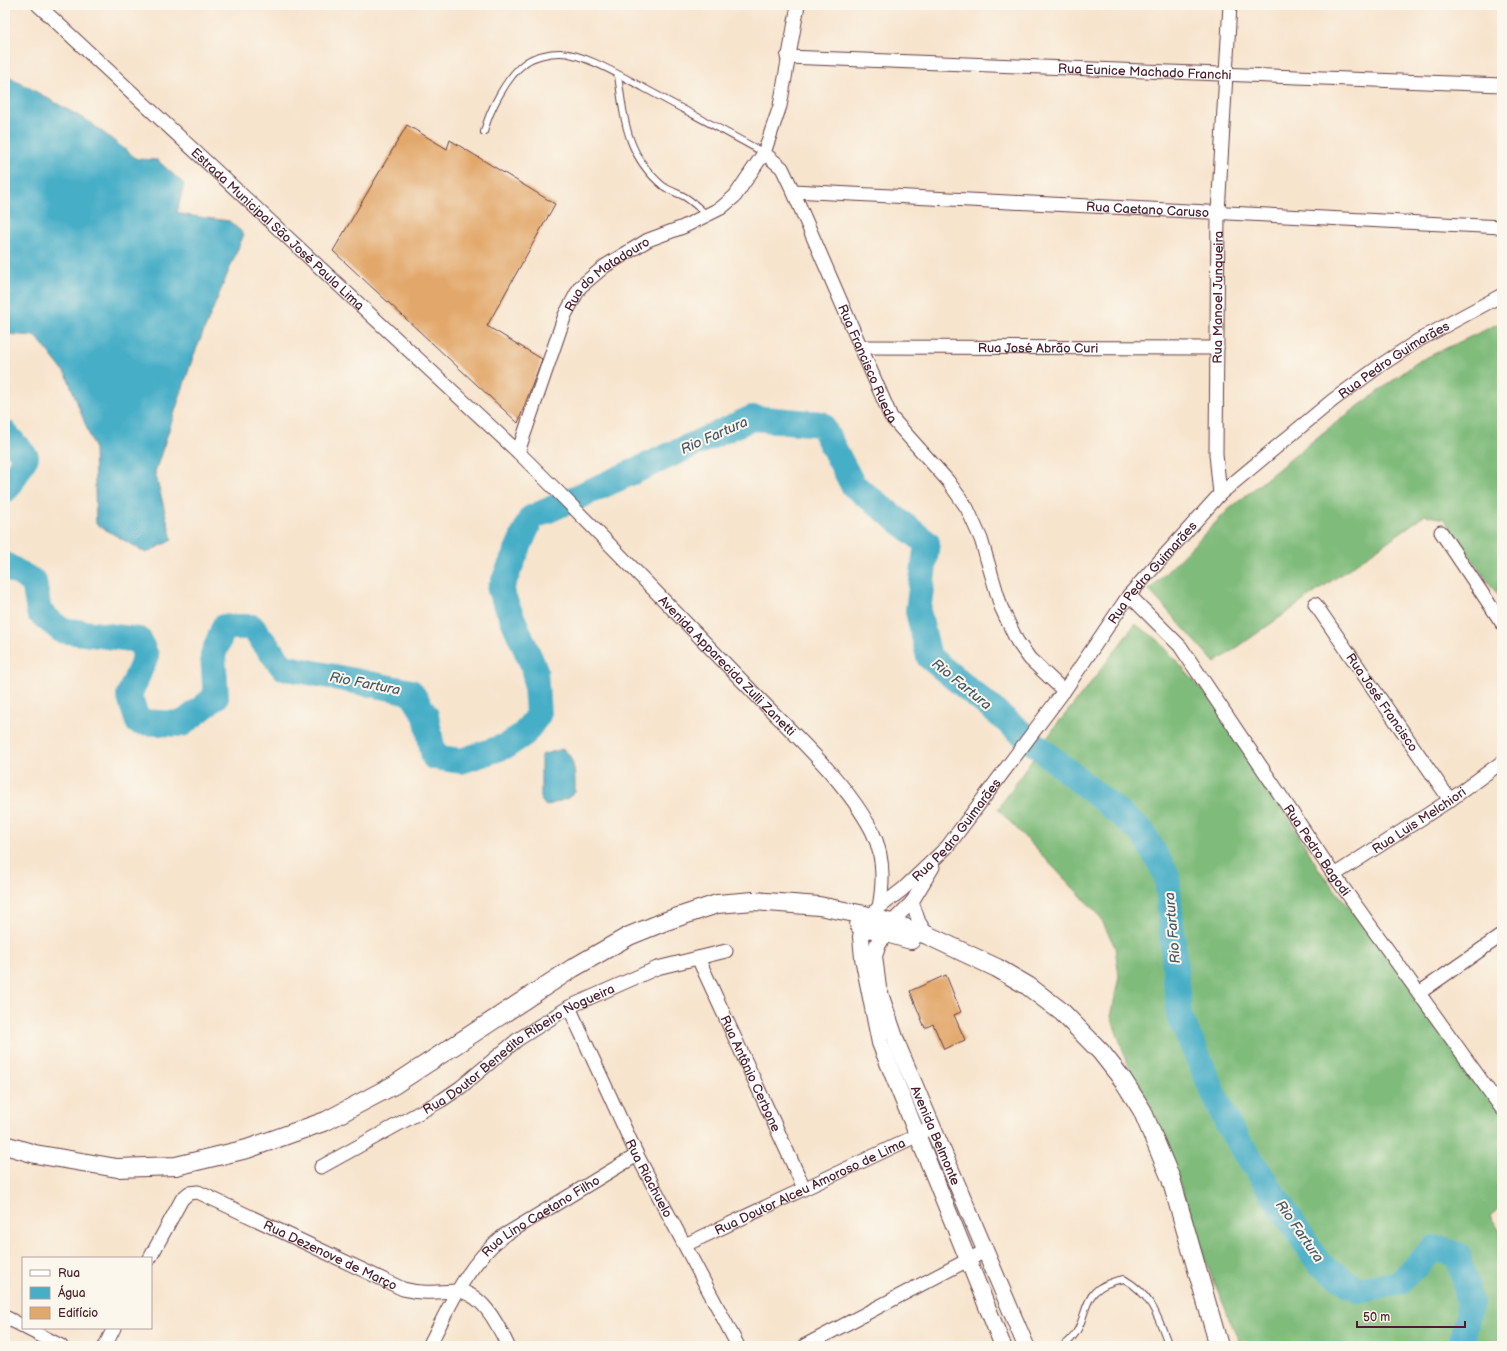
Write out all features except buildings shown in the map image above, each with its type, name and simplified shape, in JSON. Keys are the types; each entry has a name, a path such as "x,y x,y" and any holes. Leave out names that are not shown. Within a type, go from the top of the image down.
{"main road":[{"path":"5,1145 35,1154 117,1168 176,1166 247,1149 326,1121 394,1085 573,968 629,936 666,921 717,904 754,901 804,904 887,928 972,956"},
{"path":"887,928 927,935 997,968 1028,986 1062,1012 1101,1052 1123,1080 1142,1110 1171,1179 1219,1346"}],"street":[{"name":"Estrada Municipal São José Paula Lima","path":"38,5 518,452"},
{"path":"764,153 780,106 787,57 798,5"},
{"name":"Rua Manoel Junqueira","path":"1220,494 1216,454 1218,212 1230,5"},
{"name":"Rua Eunice Machado Franchi","path":"787,57 1502,85"},
{"name":"Rua do Matadouro","path":"518,452 565,315 580,287 605,266 648,240 683,227 721,208 735,196 764,153"},
{"name":"Rua Francisco Rueda","path":"764,153 782,168 891,417 948,481 966,508 981,539 1001,607 1017,641 1030,659 1064,691"},
{"name":"Rua Caetano Caruso","path":"793,191 1502,227"},
{"name":"Rua Pedro Guimarães","path":"864,922 947,847 1064,691 1129,595 1220,494 1332,400 1381,365 1419,340 1502,295"},
{"name":"Rua José Abrão Curi","path":"860,347 1217,348"},
{"name":"Avenida Apparecida Zulli Zanetti","path":"518,452 576,509 818,760 858,806 878,846 882,873 864,922"},
{"path":"1441,532 1502,623"},
{"name":"Rua Pedro Bagodi","path":"1129,595 1180,646 1334,875 1501,1106"},
{"name":"Rua José Francisco","path":"1315,604 1450,800"},
{"name":"Rua Luis Melchiori","path":"1334,875 1450,800 1502,762"},
{"path":"887,928 912,902 929,872 947,847"},
{"path":"882,873 893,896 901,904 905,905 912,902"},
{"path":"912,902 919,922 927,935"},
{"name":"Avenida Belmonte","path":"864,922 866,980 880,1043 967,1261 1003,1346"},
{"name":"Avenida Belmonte","path":"887,928 874,956 878,988 898,1046 1026,1346"},
{"path":"1419,993 1502,935"},
{"name":"Rua Doutor Benedito Ribeiro Nogueira","path":"321,1168 442,1100 517,1040 568,1007 657,968 726,951"},
{"name":"Rua Antônio Cerbone","path":"698,958 804,1188"},
{"name":"Rua Riachuelo","path":"568,1007 637,1154 738,1346"},
{"name":"Rua Doutor Alceu Amoroso de Lima","path":"685,1245 918,1135 933,1126"},
{"name":"Rua Lino Caetano Filho","path":"430,1346 457,1291 474,1264 486,1250 504,1236 637,1154"},
{"name":"Rua Dezenove de Março","path":"151,1257 182,1199 189,1193 198,1192 403,1290 418,1293 457,1291"},
{"path":"804,1346 985,1251"},
{"path":"457,1291 474,1298 486,1309 496,1323 508,1346"},
{"path":"5,1317 22,1326"},
{"path":"28,1329 61,1346"},
{"path":"105,1346 114,1329"}],"lane":[{"path":"484,132 488,118 498,96 526,63 545,55 560,53 573,54 618,75 764,153"},
{"path":"618,75 625,126 634,151 646,171 665,187 693,203 707,215"},
{"path":"1062,1346 1077,1334 1081,1326 1086,1302 1097,1290 1110,1281 1124,1279 1142,1290 1155,1311 1169,1346"}],"green space":[{"path":"1502,322 1502,601 1444,519 1425,515 1215,663 1149,590 1228,510 1325,431 1419,361"},
{"path":"1135,624 1158,640 1237,730 1320,871 1432,1011 1502,1109 1502,1205 1490,1216 1502,1234 1502,1346 1241,1346 1207,1265 1178,1178 1132,1075 1111,1017 1119,976 1115,947 1099,915 998,809 1057,724 1083,693"}],"water":[{"path":"5,74 91,123 137,159 157,160 184,184 177,212 185,215 229,221 244,234 193,357 155,472 172,540 146,553 96,524 94,447 67,376 36,336 5,334"},
{"path":"563,749 573,763 575,774 575,792 568,798 546,806 541,800 541,755"}],"waterway":[{"name":"Rio Fartura","path":"5,565 34,582 39,612 61,630 139,640 146,656 129,695 138,722 182,724 216,697 213,655 224,627 252,627 283,667 411,692 426,716 434,757 461,761 506,746 524,734 538,715 535,670 500,590 531,518 752,418 821,424 853,485 927,543 918,611 929,657 1143,833 1167,876 1179,1015 1229,1127 1319,1263 1358,1290 1399,1283 1434,1248 1458,1255 1470,1304 1461,1346"},
{"name":"Rio Fartura","path":"5,433 26,457 9,486 5,490"}]}
